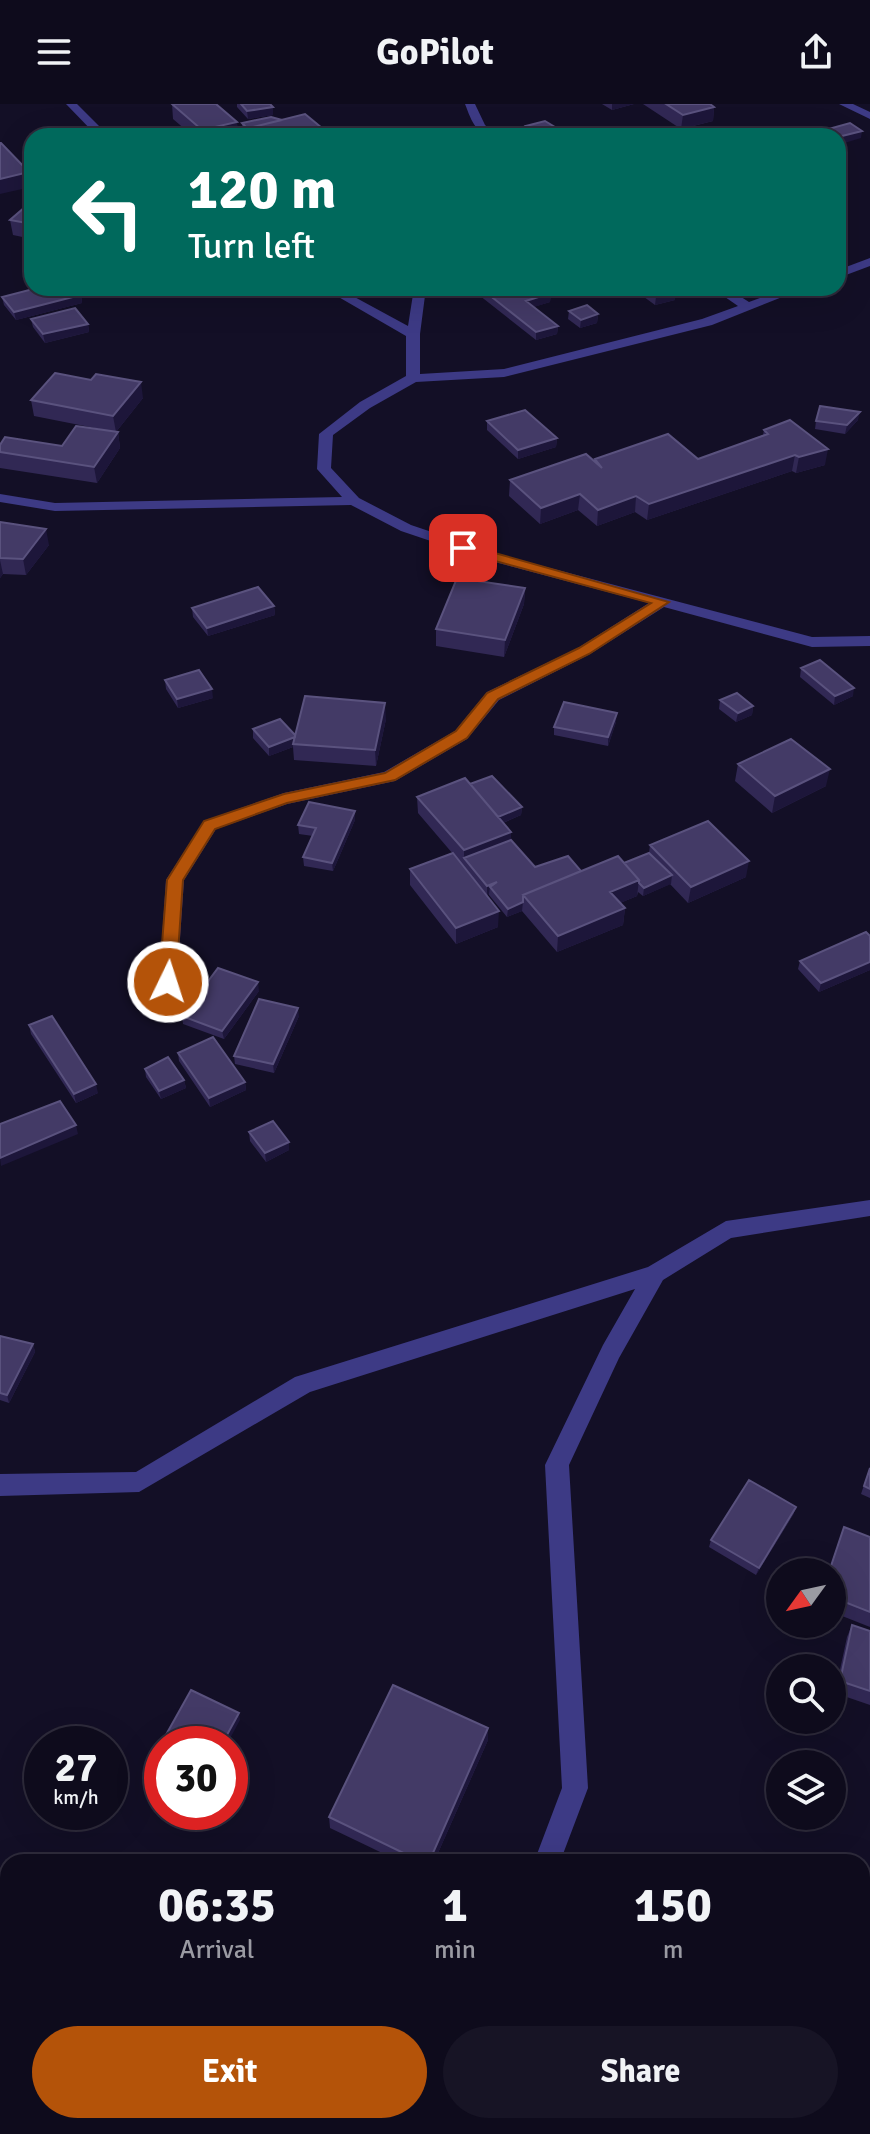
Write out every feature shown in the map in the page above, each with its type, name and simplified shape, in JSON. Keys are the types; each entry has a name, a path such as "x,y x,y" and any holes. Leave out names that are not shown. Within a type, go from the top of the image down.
{"street":[{"path":"71,104 95,128"},
{"path":"470,104 481,128"},
{"path":"844,104 870,116"},
{"path":"846,271 870,262"},
{"path":"344,296 413,334"},
{"path":"413,378 413,334 419,296"},
{"path":"731,296 748,307"},
{"path":"778,296 707,322 504,373 413,378 365,405 326,434 324,469 354,501 406,528 492,557 812,642 870,641"},
{"path":"0,498 55,507 354,501"},
{"path":"168,982 175,880 210,825 284,799 389,777 461,735 493,696 584,651 662,602"},
{"path":"0,1485 139,1482 303,1384 655,1274 726,1230 870,1208"},
{"path":"550,1854 575,1788 557,1465 611,1352 655,1274"}],"building":[{"path":"172,104 216,104 237,122 211,128 200,128"},
{"path":"241,104 270,104 273,107 247,111"},
{"path":"666,104 710,104 714,107 683,115"},
{"path":"305,114 322,128 249,128"},
{"path":"271,117 282,120 249,128 242,123"},
{"path":"545,121 557,128 529,128 526,126"},
{"path":"850,123 862,131 846,135 846,128 832,128"},
{"path":"1,143 24,167 24,173 0,179"},
{"path":"24,208 24,223 10,220"},
{"path":"24,291 24,296 77,296 14,312 2,297"},
{"path":"542,296 526,301 558,326 536,332 493,298"},
{"path":"587,305 598,314 581,320 569,311"},
{"path":"75,308 88,324 43,334 31,319"},
{"path":"55,373 91,380 96,374 141,382 113,416 31,400"},
{"path":"820,406 860,412 847,425 816,421"},
{"path":"525,410 557,438 518,450 487,421"},
{"path":"790,420 828,449 799,457 795,455 649,504 636,496 598,510 580,494 541,508 510,480 586,454 602,468 595,459 668,434 698,459 768,434 764,430"},
{"path":"76,426 118,432 94,467 0,452 5,437 62,446"},
{"path":"0,522 46,529 23,559 0,558"},
{"path":"457,578 525,588 505,640 436,629"},
{"path":"258,587 274,606 207,628 192,608"},
{"path":"820,660 854,688 835,696 801,668"},
{"path":"199,670 212,689 177,699 165,680"},
{"path":"737,693 753,706 738,713 720,700"},
{"path":"305,696 385,703 375,750 293,744"},
{"path":"564,702 617,713 608,737 554,727"},
{"path":"280,719 295,737 269,747 253,729"},
{"path":"791,739 830,769 775,796 738,764"},
{"path":"492,776 522,807 498,817 470,784"},
{"path":"465,778 511,832 464,850 417,797"},
{"path":"309,802 355,811 332,863 303,857 316,828 298,825"},
{"path":"708,821 749,861 691,887 650,845"},
{"path":"511,840 535,867 568,856 581,871 523,895 523,902 508,909 490,887 497,882 487,886 464,858"},
{"path":"453,853 499,911 456,928 410,869"},
{"path":"649,853 672,875 644,888 624,863"},
{"path":"618,856 639,880 610,892 625,908 558,936 523,895"},
{"path":"866,932 870,936 870,962 821,983 800,961"},
{"path":"218,968 258,982 222,1031 182,1016"},
{"path":"259,999 298,1008 273,1064 234,1056"},
{"path":"52,1016 96,1084 74,1094 29,1025"},
{"path":"213,1037 245,1082 209,1098 178,1053"},
{"path":"168,1057 184,1080 159,1091 145,1069"},
{"path":"60,1101 76,1125 0,1158 0,1124"},
{"path":"273,1121 289,1142 265,1153 249,1132"},
{"path":"0,1336 33,1344 7,1395 0,1393"},
{"path":"870,1468 870,1489 864,1486"},
{"path":"749,1480 796,1507 759,1568 711,1540"},
{"path":"844,1527 870,1537 870,1612 846,1603 846,1558 834,1558"},
{"path":"852,1625 870,1631 870,1691 846,1683 846,1654"},
{"path":"393,1685 488,1728 433,1854 405,1854 329,1817"},
{"path":"191,1690 239,1713 232,1726 171,1726"}],"route":[{"path":"168,982 175,880 210,825 284,799 389,777 461,735 493,696 584,651 662,602 463,548"}]}
